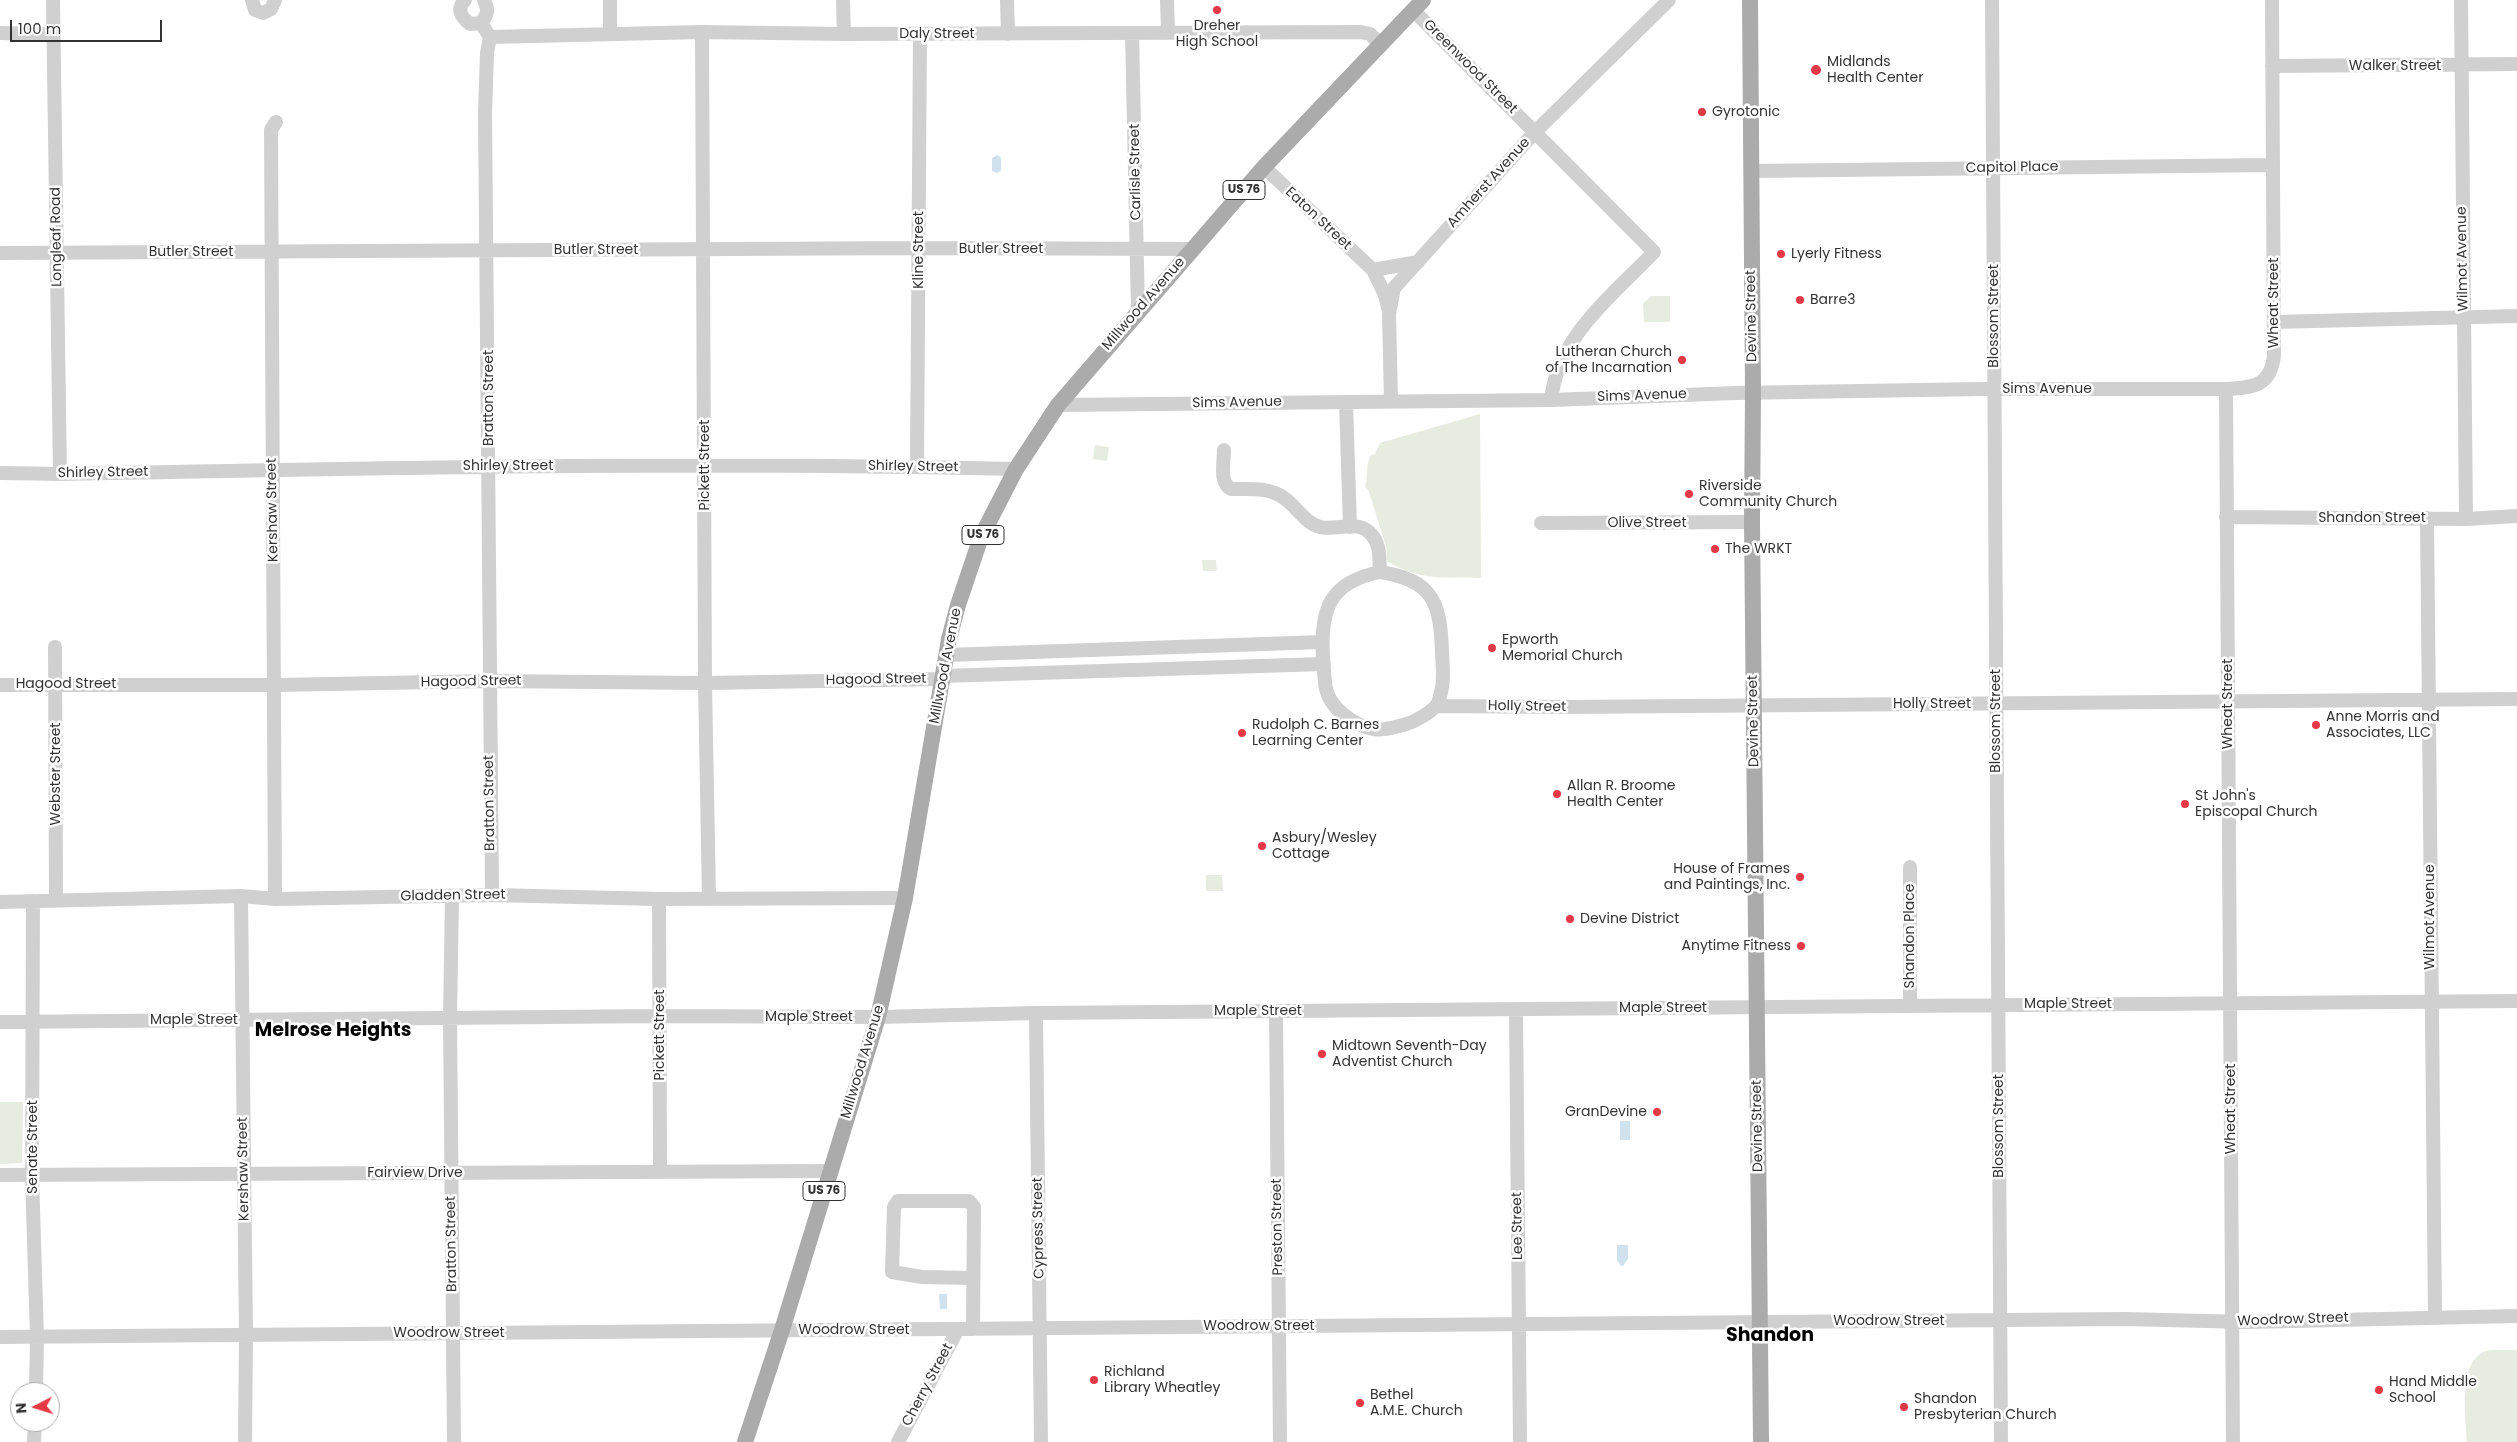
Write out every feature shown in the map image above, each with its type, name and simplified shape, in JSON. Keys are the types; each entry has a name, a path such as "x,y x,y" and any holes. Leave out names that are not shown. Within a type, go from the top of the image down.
{"main road":[{"name":"Devine Street","path":"1750,0 1752,522 1761,1442"},
{"name":"Millwood Avenue","path":"745,1442 782,1330 878,1017 905,898 926,787 946,655 955,615 981,537 1016,469 1058,405 1138,310 1264,167 1418,5"}],"street":[{"name":"Longleaf Road","path":"53,0 60,474"},
{"path":"252,0 255,10 263,14 271,9 275,0"},
{"path":"465,0 461,4 460,12 462,18 470,24 481,23 487,16 488,8 484,0"},
{"path":"610,0 610,34"},
{"path":"843,0 844,34"},
{"path":"1007,0 1008,34"},
{"path":"1167,0 1168,32"},
{"name":"Amherst Avenue","path":"1391,401 1389,314 1394,288 1535,132 1669,0"},
{"name":"Blossom Street","path":"1992,0 2001,1442"},
{"name":"Wheat Street","path":"2233,1442 2226,389 2251,387 2267,377 2273,365 2272,0"},
{"name":"Wilmot Avenue","path":"2461,0 2466,519"},
{"name":"Greenwood Street","path":"1418,5 1535,132 1654,252 1589,318 1562,358 1554,375 1551,400"},
{"path":"481,23 490,37"},
{"name":"Daly Street","path":"490,37 702,32 844,34 1361,32 1370,34 1380,44"},
{"name":"Pickett Street","path":"702,32 705,683 709,899"},
{"path":"0,33 53,34"},
{"name":"Kline Street","path":"917,466 920,33"},
{"name":"Carlisle Street","path":"1132,33 1138,310"},
{"name":"Bratton Street","path":"490,37 487,53 485,113 488,251 488,681 492,895"},
{"name":"Walker Street","path":"2272,66 2517,64"},
{"name":"Kershaw Street","path":"275,899 276,685 272,470 271,252 272,130 276,122"},
{"name":"Capitol Place","path":"1751,171 2273,165"},
{"name":"Eaton Street","path":"1264,167 1373,270 1386,295 1389,314"},
{"name":"Butler Street","path":"0,253 919,248 1192,249"},
{"path":"1373,270 1418,262"},
{"path":"2274,322 2517,316"},
{"name":"Sims Avenue","path":"1058,405 1551,400 1753,393 1995,389 2226,389"},
{"path":"1346,402 1350,527"},
{"path":"1224,450 1224,482 1227,487 1231,489 1263,490 1284,497 1309,521 1321,527 1350,527 1367,530 1377,541 1380,572"},
{"name":"Shirley Street","path":"0,473 60,474 489,466 917,466 1016,469"},
{"name":"Shandon Street","path":"2226,518 2466,519 2517,516"},
{"name":"Wilmot Avenue","path":"2427,518 2435,1316"},
{"name":"Olive Street","path":"1541,523 1752,522"},
{"path":"1380,572 1400,575 1422,587 1433,601 1440,616 1443,684 1437,706 1408,724 1374,729 1361,725 1335,706 1326,690 1322,642 1323,620 1337,593 1346,583 1361,576 1380,572"},
{"path":"946,655 1322,642"},
{"name":"Webster Street","path":"56,647 56,900"},
{"name":"Hagood Street","path":"0,685 56,683 276,685 488,681 705,683 942,678 1324,664"},
{"name":"Holly Street","path":"1437,706 1569,707 2517,699"},
{"name":"Shandon Place","path":"1910,867 1910,1006"},
{"name":"Gladden Street","path":"0,902 241,896 275,899 492,895 659,899 905,898"},
{"name":"Kershaw Street","path":"241,896 246,1335 245,1442"},
{"name":"Bratton Street","path":"452,896 450,1018 454,1442"},
{"name":"Pickett Street","path":"659,899 660,1172"},
{"name":"Senate Street","path":"34,901 32,1175 37,1337 36,1382"},
{"name":"Maple Street","path":"0,1022 660,1016 878,1017 1036,1013 2517,1001"},
{"name":"Lee Street","path":"1516,1009 1520,1442"},
{"name":"Preston Street","path":"1276,1011 1280,1442"},
{"name":"Cypress Street","path":"1036,1013 1041,1442"},
{"name":"Fairview Drive","path":"0,1175 830,1171"},
{"path":"973,1329 974,1278 974,1207 969,1201 898,1201 894,1207 892,1272 922,1278 974,1278"},
{"name":"Woodrow Street","path":"0,1337 2124,1319 2232,1322 2435,1316 2517,1316"},
{"name":"Cherry Street","path":"898,1442 958,1329"}],"shaded area":[{"path":"1651,296 1670,296 1670,322 1644,322 1643,304"},
{"path":"1480,414 1481,578 1432,577 1410,572 1387,561 1386,546 1369,492 1365,486 1370,456 1375,454 1380,443"},
{"path":"1095,445 1109,447 1107,461 1093,459"},
{"path":"1202,560 1216,560 1217,571 1203,571"},
{"path":"1206,875 1222,875 1223,891 1206,891"},
{"path":"0,1102 23,1102 22,1163 0,1164"},
{"path":"2490,1350 2517,1350 2517,1442 2467,1442 2465,1388 2468,1375 2472,1363 2479,1355"}],"water":[{"path":"997,155 1001,158 1001,171 997,173 992,171 992,158"},
{"path":"1620,1121 1630,1121 1630,1140 1620,1140"},
{"path":"1617,1245 1628,1245 1628,1259 1623,1266 1617,1260"},
{"path":"939,1294 947,1294 947,1309 940,1309"}],"place":[{"name":"Dreher High School","path":"1217,10"},
{"name":"Midlands Health Center","path":"1816,70"},
{"name":"Gyrotonic","path":"1702,112"},
{"name":"Lyerly Fitness","path":"1781,254"},
{"name":"Barre3","path":"1800,300"},
{"name":"Lutheran Church of The Incarnation","path":"1682,360"},
{"name":"Riverside Community Church","path":"1689,494"},
{"name":"The WRKT","path":"1715,549"},
{"name":"Epworth Memorial Church","path":"1492,648"},
{"name":"Anne Morris and Associates, LLC","path":"2316,725"},
{"name":"Rudolph C. Barnes Learning Center","path":"1242,733"},
{"name":"Allan R. Broome Health Center","path":"1557,794"},
{"name":"St John's Episcopal Church","path":"2185,804"},
{"name":"Asbury/Wesley Cottage","path":"1262,846"},
{"name":"House of Frames and Paintings, Inc.","path":"1800,877"},
{"name":"Devine District","path":"1570,919"},
{"name":"Anytime Fitness","path":"1801,946"},
{"name":"Midtown Seventh-Day Adventist Church","path":"1322,1054"},
{"name":"GranDevine","path":"1657,1112"},
{"name":"Richland Library Wheatley","path":"1094,1380"},
{"name":"Hand Middle School","path":"2379,1390"},
{"name":"Bethel A.M.E. Church","path":"1360,1403"},
{"name":"Shandon Presbyterian Church","path":"1904,1407"}],"district":[{"name":"Melrose Heights","path":"333,1031"},
{"name":"Shandon","path":"1770,1336"}]}
